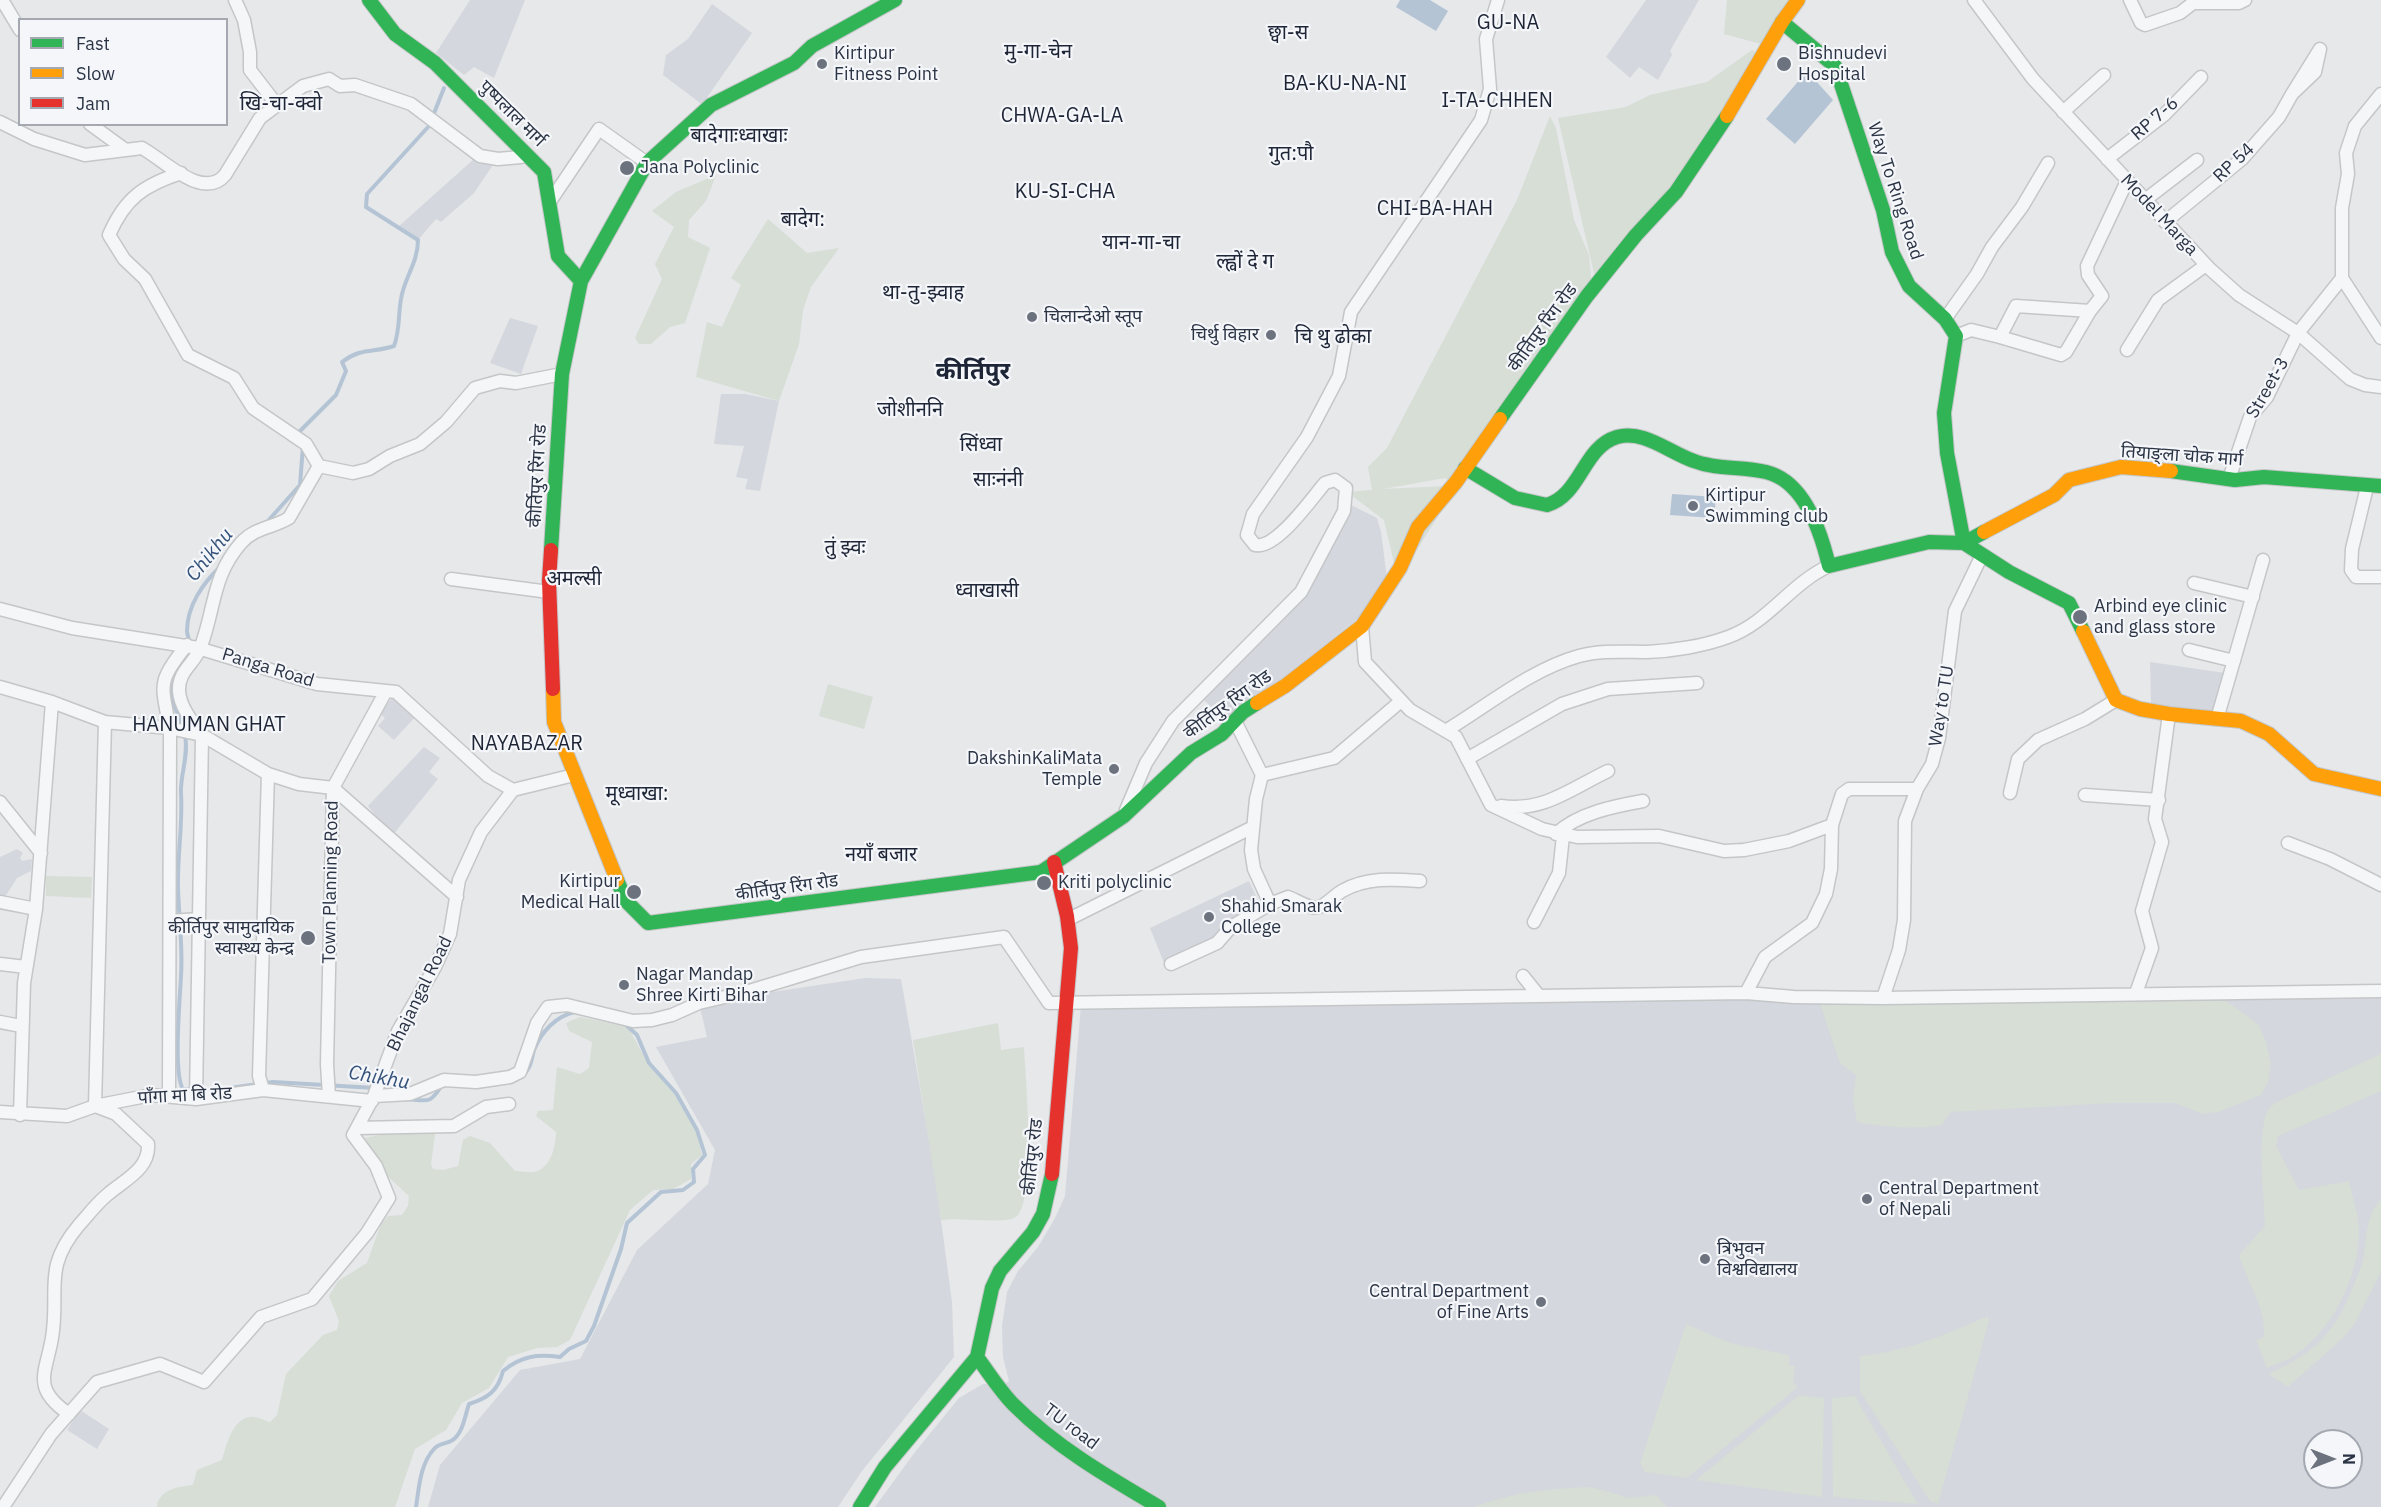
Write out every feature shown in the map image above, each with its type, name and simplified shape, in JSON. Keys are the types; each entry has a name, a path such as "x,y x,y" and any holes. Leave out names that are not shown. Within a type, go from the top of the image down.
{"street":[{"path":"2,0 18,27"},
{"path":"235,0 244,20 250,52 250,70 278,105"},
{"name":"पुष्पलाल मार्ग","path":"369,0 395,34 435,63 544,172 558,256 581,281"},
{"name":"कीर्तिपुर रिंग रोड","path":"895,0 812,46 794,63 711,105 647,163 581,281 562,374 549,592 555,722 574,775 626,901 648,923 1041,872 1124,816 1191,753 1222,734 1234,720 1362,626 1400,568 1418,527 1465,468 1587,296 1636,235 1676,192 1744,90 1782,22 1798,0"},
{"path":"1124,816 1146,763 1173,721 1301,592 1344,511 1346,488 1335,480 1325,483 1280,534 1268,544 1256,545 1247,535 1253,514 1307,437 1339,376 1351,312 1481,120 1490,89 1486,39 1498,0"},
{"name":"Model Marga","path":"1974,0 2033,80 2206,265 2239,295 2298,333 2350,379 2365,385 2381,387"},
{"path":"2130,0 2141,23 2145,25 2180,13 2193,3 2239,3 2245,0"},
{"name":"Way To Ring Road","path":"1782,22 1835,66 1883,210 1892,252 1909,286 1945,319 1956,336"},
{"path":"2063,112 2104,75"},
{"name":"RP 7-6","path":"2107,159 2164,115 2201,77"},
{"path":"0,122 34,139 86,155 108,154 123,148 142,147 181,173 205,185 221,181 260,118 303,86 329,79 340,86 355,85 411,104 480,156 498,159 520,157 525,153"},
{"name":"RP 54","path":"2165,222 2242,159 2279,117 2292,94"},
{"path":"2381,94 2355,126 2346,153 2348,174 2342,208 2342,278 2381,338"},
{"path":"93,126 123,148"},
{"path":"549,203 599,129 647,163"},
{"path":"2145,200 2197,160"},
{"path":"1945,319 1977,274 1992,247 2022,207 2048,163"},
{"path":"181,173 159,180 128,200 109,235 126,261 145,279 188,355 234,378 253,408 306,444 319,465 353,473 369,469 390,456 420,444 446,422 475,388 500,381 516,383 562,374"},
{"path":"1964,543 1947,453 1944,413 1956,336 1971,330 2061,355 2066,352 2090,311 2102,296 2088,275 2086,266 2127,181"},
{"path":"2127,350 2158,300 2206,265"},
{"name":"Street-3","path":"2229,479 2250,417 2267,397 2298,333 2342,278"},
{"path":"2000,337 2016,306 2090,311"},
{"path":"1465,468 1517,499 1533,505 1550,505 1564,498 1601,444 1618,436 1630,436 1696,462 1769,472 1786,481 1803,498 1827,555 1828,566"},
{"path":"196,1099 199,919 196,734 179,694 184,669 232,555 242,542 263,527 282,523 289,518 319,465"},
{"name":"तियाङ्ला चोक मार्ग","path":"1964,543 2054,495 2069,480 2121,467 2229,479 2272,478 2374,486"},
{"path":"2374,486 2352,549 2350,570 2356,577 2381,577"},
{"path":"1447,730 1540,673 1578,656 1608,652 1650,652 1712,642 1740,632 1774,609 1808,578 1828,566 1929,542 1964,543 2009,572 2069,603 2116,700 2140,709 2169,714 2241,721 2269,734 2314,774 2381,789"},
{"name":"Way to TU","path":"1883,998 1899,950 1904,920 1905,821 1917,789 1932,764 1939,738 1955,611 1982,555"},
{"path":"2217,719 2264,560"},
{"path":"451,579 549,592"},
{"path":"2193,583 2253,597"},
{"name":"Panga Road","path":"0,609 72,627 195,647 317,684 396,692 413,705 488,776 513,790"},
{"path":"1362,626 1365,662 1410,710 1456,737 1491,805 1560,835 1659,836 1725,851 1744,850 1789,841 1832,825"},
{"path":"169,1094 170,728 163,702 163,679 195,647"},
{"path":"2189,650 2234,662"},
{"path":"1467,759 1562,704 1608,689 1697,683"},
{"path":"0,687 52,702 105,722 170,728 196,734"},
{"path":"386,690 333,788 457,897"},
{"path":"2010,793 2018,759 2037,740 2085,719 2116,700"},
{"path":"1262,775 1334,758 1401,701"},
{"path":"20,1115 21,1026 26,967 36,909 52,702"},
{"path":"2136,993 2152,948 2142,911 2162,842 2155,819 2169,714"},
{"path":"1234,720 1262,775 1252,827 1251,850 1254,869 1269,904"},
{"path":"69,1414 60,1408 43,1384 43,1373 52,1340 54,1268 67,1240 106,1196 144,1164 149,1152 148,1144 116,1114 95,1106 105,722"},
{"name":"Town Planning Road","path":"196,734 268,774 299,783 333,788 327,1064 329,1096"},
{"path":"1491,805 1522,809 1539,806 1608,771"},
{"path":"263,1090 259,1076 268,774"},
{"path":"513,790 574,775"},
{"path":"1746,993 1765,957 1812,923 1826,894 1831,868 1832,825 1842,794 1849,789 1917,789"},
{"name":"Bhajangal Road","path":"357,1128 373,1098 398,1031 435,967 450,934 459,880 481,832 513,790"},
{"path":"2085,795 2159,800"},
{"path":"1534,922 1559,873 1560,835 1565,826 1614,806 1643,801"},
{"path":"0,802 41,853"},
{"path":"1069,919 1252,827"},
{"path":"2288,843 2330,859 2381,885"},
{"name":"कीर्तिपुर रोड","path":"860,1507 885,1467 977,1357 992,1288 1000,1271 1033,1232 1048,1200 1064,1003 1071,971 1069,919 1054,862"},
{"path":"1171,964 1217,942 1231,927 1269,904 1288,897 1309,906 1319,907 1351,886 1367,881 1394,879 1420,881"},
{"path":"0,902 36,909"},
{"path":"170,921 199,919"},
{"name":"पाँगा मा बि रोड","path":"0,1112 20,1115 68,1116 95,1106 151,1095 169,1094 196,1099 263,1090 373,1098 410,1094 444,1080 476,1082 510,1077 520,1071 537,1023 548,1007 567,1005 633,1021 652,1020 672,1015 699,1003 747,992 861,957 1004,937 1049,1003 1064,1003"},
{"path":"0,964 26,967"},
{"path":"1523,976 1539,996"},
{"path":"1064,1003 1746,993 1794,997 1883,998 2381,991"},
{"path":"0,1022 21,1026"},
{"path":"3,1507 51,1434 97,1382 160,1364 204,1382 261,1317 312,1299 367,1233 389,1198 376,1166 353,1135 357,1128 454,1126 486,1107 509,1104"},
{"name":"TU road","path":"977,1357 1012,1402 1038,1427 1062,1446 1159,1507"}],"shaded area":[{"path":"470,0 525,0 494,78 474,67 464,75 436,53"},
{"path":"1646,0 1699,0 1670,51 1672,55 1658,80 1639,67 1630,78 1606,57"},
{"path":"1727,0 1802,0 1772,47 1724,34"},
{"path":"712,4 752,33 708,96 704,106 663,75 666,55 688,39"},
{"path":"1752,50 1764,57 1746,94 1596,282 1558,118 1626,107 1650,95 1707,82"},
{"path":"1550,116 1556,128 1574,220 1589,255 1592,287 1459,485 1445,478 1383,489 1447,486 1454,491 1398,580 1384,520 1347,492 1372,490 1368,467 1387,448 1517,200"},
{"path":"474,159 493,165 474,193 441,222 436,219 418,240 399,226"},
{"path":"716,175 706,201 689,220 688,237 710,248 685,323 670,327 651,344 639,344 635,338 662,279 655,264 674,227 652,211 676,192"},
{"path":"768,219 807,253 839,248 811,287 803,310 799,344 779,401 696,377 707,322 722,327 741,285 731,278"},
{"path":"510,318 538,326 521,374 490,363"},
{"path":"721,394 745,394 779,401 760,491 745,489 748,479 736,477 744,446 714,444"},
{"path":"1349,504 1377,518 1389,594 1227,722 1204,700 1282,615"},
{"path":"2150,662 2225,673 2213,714 2151,704"},
{"path":"828,684 873,697 864,729 819,716"},
{"path":"395,695 417,715 394,740 378,726 385,718 379,713"},
{"path":"424,747 440,758 429,772 438,779 392,836 368,806"},
{"path":"17,849 23,853 20,858 22,861 32,859 31,871 17,878 3,900 0,900 0,857"},
{"path":"46,876 92,877 91,898 46,896"},
{"name":"Shahid Smarak College","path":"1249,881 1260,905 1207,941 1164,963 1150,928"},
{"path":"865,978 901,979 935,1175 952,1302 954,1357 862,1471 838,1507 428,1507 440,1465 520,1370 580,1359 637,1250 708,1184 715,1150 656,1047 707,1037 699,1003"},
{"path":"2218,995 2258,1024 2266,1042 2271,1064 2268,1082 2261,1095 2218,1112 2203,1114 2175,1103 2113,1103 1951,1112 1942,1125 1910,1128 1857,1122 1853,1099 1856,1075 1840,1063 1819,1001"},
{"name":"त्रिभुवन विश्वविद्यालय","path":"2381,995 2381,1507 875,1507 915,1452 959,1398 983,1384 990,1384 997,1392 1009,1381 1003,1357 1002,1326 1007,1292 1018,1271 1038,1247 1065,1196 1081,1005 1604,999"},
{"path":"580,1017 628,1027 646,1060 674,1094 696,1131 702,1155 691,1164 691,1179 673,1189 653,1190 630,1210 570,1340 557,1347 537,1348 508,1357 489,1388 462,1403 446,1430 415,1449 395,1507 157,1507 161,1496 165,1493 193,1485 197,1470 222,1460 231,1434 239,1422 253,1417 270,1422 277,1415 286,1374 323,1335 337,1330 339,1321 329,1296 338,1281 367,1263 381,1224 388,1216 402,1215 408,1206 409,1196 382,1171 365,1138 396,1131 431,1130 435,1134 431,1164 433,1169 443,1170 458,1166 463,1140 470,1136 490,1143 515,1171 540,1170 551,1156 556,1132 536,1116 538,1111 553,1110 557,1067 580,1074 589,1068 592,1042 569,1031 566,1023"},
{"path":"998,1023 1001,1050 1024,1047 1028,1110 1028,1166 1026,1191 1021,1209 1014,1218 1007,1220 941,1220 913,1040"},
{"path":"2381,1054 2381,1091 2278,1136 2276,1146 2299,1190 2349,1181 2359,1231 2354,1266 2331,1318 2306,1347 2289,1359 2267,1368 2256,1340 2264,1337 2262,1316 2239,1255 2265,1226 2262,1135 2267,1112 2281,1100"},
{"path":"2381,1199 2381,1272 2355,1323 2344,1337 2288,1387 2268,1374 2309,1350 2320,1341 2337,1319 2360,1270 2369,1220"},
{"path":"1988,1316 1989,1321 1938,1504 1930,1501 1860,1391 1860,1356 1910,1346"},
{"path":"1686,1324 1730,1343 1789,1355 1789,1365 1795,1366 1793,1382 1798,1387 1687,1478 1645,1472 1640,1463"},
{"path":"1799,1395 1824,1398 1822,1497 1696,1480"},
{"path":"1856,1396 1918,1504 1833,1497 1832,1398"},
{"path":"80,1410 109,1429 97,1449 67,1430"},
{"path":"1592,1487 1629,1498 1656,1495 1667,1507 1474,1507 1532,1492"}],"water":[{"path":"1400,0 1430,0 1448,11 1436,31 1396,7"},
{"path":"1807,71 1833,100 1795,144 1766,119"},
{"name":"Kirtipur Swimming club","path":"1672,494 1716,497 1714,518 1670,515"}],"waterway":[{"path":"301,436 299,432 336,395 346,371 342,362 362,352 394,346 403,291 416,256 418,240 366,207 367,194 429,126 444,88"},
{"name":"Chikhu","path":"267,522 300,485 303,446"},
{"name":"Chikhu","path":"189,645 187,631 193,604 202,588 220,567"},
{"name":"Chikhu","path":"183,728 175,708 172,685 184,657"},
{"name":"Chikhu","path":"185,735 178,877 182,955 178,1068 183,1089 222,1089 273,1082 375,1088"},
{"name":"Chikhu","path":"522,1076 529,1068 534,1050 545,1031 562,1017 575,1012"},
{"name":"Chikhu","path":"416,1507 421,1476 429,1455 436,1447 455,1438 463,1424 469,1404 491,1393 498,1384 503,1371 516,1362 537,1356 560,1357 569,1349 586,1341 594,1326 621,1249 627,1223 661,1192 683,1190 694,1182 693,1169 705,1155 697,1130 676,1093 649,1063 637,1035 625,1024"},
{"name":"Chikhu","path":"407,1099 428,1100 442,1085"}],"traffic: fast":[{"path":"369,0 395,34 435,63 544,172 558,256 581,281"},
{"path":"551,550 562,374 581,281 647,163 711,105 794,63 812,46 895,0"},
{"path":"1782,22 1835,66 1883,210 1892,252 1909,286 1945,319 1956,336 1944,413 1947,453 1964,543 2009,572 2069,603 2083,631"},
{"path":"1500,419 1587,296 1636,235 1676,192 1727,116"},
{"path":"1465,468 1515,498 1547,505 1568,492 1596,450 1606,442 1627,435 1637,436 1703,464 1757,470 1779,477 1791,486 1809,510 1816,524 1829,566 1929,542 1964,543 1984,532"},
{"path":"2171,471 2235,480 2264,477 2381,486"},
{"path":"617,880 626,901 648,923 1041,872 1124,816 1191,753 1222,734 1243,712 1257,703"},
{"path":"860,1507 885,1467 977,1357 992,1288 1000,1271 1033,1232 1043,1214 1052,1174"},
{"path":"977,1357 1009,1400 1030,1420 1065,1448 1102,1473 1159,1507"}],"traffic: slow":[{"path":"1727,116 1782,22 1798,0"},
{"path":"1257,703 1285,686 1362,626 1400,568 1418,527 1456,482 1500,419"},
{"path":"1984,532 2054,495 2069,480 2121,467 2171,471"},
{"path":"2083,631 2116,700 2140,709 2169,714 2241,721 2269,734 2314,774 2381,789"},
{"path":"553,689 554,722 617,880"}],"traffic: jam":[{"path":"551,550 549,581 553,689"},
{"path":"1052,1174 1071,948 1067,916 1054,862"}],"place":[{"name":"Kirtipur Fitness Point","path":"822,64"},
{"name":"Bishnudevi Hospital","path":"1784,64"},
{"name":"Jana Polyclinic","path":"627,168"},
{"name":"चिलान्देओ स्तूप","path":"1032,317"},
{"name":"चिर्थु विहार","path":"1271,335"},
{"name":"Kirtipur Swimming club","path":"1693,506"},
{"name":"Arbind eye clinic and glass store","path":"2080,617"},
{"name":"DakshinKaliMata Temple","path":"1114,769"},
{"name":"Kriti polyclinic","path":"1044,883"},
{"name":"Kirtipur Medical Hall","path":"634,892"},
{"name":"Shahid Smarak College","path":"1209,917"},
{"name":"कीर्तिपुर सामुदायिक स्वास्थ्य केन्द्र","path":"308,938"},
{"name":"Nagar Mandap Shree Kirti Bihar","path":"624,985"},
{"name":"Central Department of Nepali","path":"1867,1199"},
{"name":"त्रिभुवन विश्वविद्यालय","path":"1705,1259"},
{"name":"Central Department of Fine Arts","path":"1541,1302"}],"district":[{"name":"GU-NA","path":"1508,23"},
{"name":"छ्वा-स","path":"1288,33"},
{"name":"मु-गा-चेन","path":"1038,52"},
{"name":"BA-KU-NA-NI","path":"1345,84"},
{"name":"I-TA-CHHEN","path":"1497,101"},
{"name":"खि-चा-क्वो","path":"281,104"},
{"name":"CHWA-GA-LA","path":"1062,116"},
{"name":"बादेगाःध्वाखाः","path":"739,136"},
{"name":"गुत:पौ","path":"1291,154"},
{"name":"KU-SI-CHA","path":"1065,192"},
{"name":"CHI-BA-HAH","path":"1435,209"},
{"name":"बादेग:","path":"803,220"},
{"name":"यान-गा-चा","path":"1141,243"},
{"name":"ल्ह्वों दे ग","path":"1245,262"},
{"name":"था-तु-झ्वाह","path":"923,293"},
{"name":"चि थु ढोका","path":"1333,337"},
{"name":"कीर्तिपुर","path":"973,372"},
{"name":"जोशीननि","path":"910,410"},
{"name":"सिंध्वा","path":"981,445"},
{"name":"साःनंनी","path":"998,480"},
{"name":"तुं झ्वः","path":"845,548"},
{"name":"अमल्सी","path":"574,579"},
{"name":"ध्वाखासी","path":"987,591"},
{"name":"HANUMAN GHAT","path":"209,725"},
{"name":"NAYABAZAR","path":"527,744"},
{"name":"मूध्वाखा:","path":"637,794"},
{"name":"नयाँ बजार","path":"881,855"}]}
